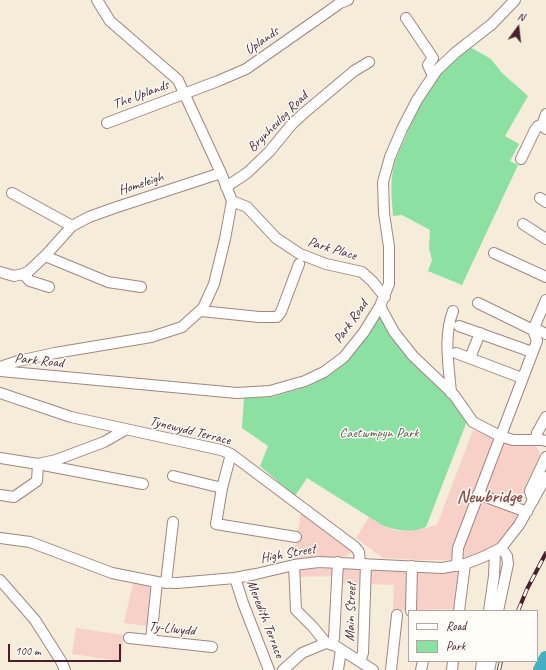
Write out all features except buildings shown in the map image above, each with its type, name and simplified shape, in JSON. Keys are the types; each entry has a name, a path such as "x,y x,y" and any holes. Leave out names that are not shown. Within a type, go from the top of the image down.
{"street":[{"path":"0,367 18,361 55,353 151,337 182,327 200,311 214,284 225,239 232,201 221,173 178,80 110,21 97,0"},
{"name":"Uplands","path":"185,93 246,69 340,3 348,0"},
{"name":"Park Road","path":"0,371 237,393 270,391 305,382 336,364 356,343 380,306 385,297 389,284 389,247 384,213 383,182 390,157 402,129 417,100 433,76 455,53 492,24 515,0"},
{"path":"406,18 433,58 428,65 433,76"},
{"name":"Brynheulog Road","path":"226,187 247,173 269,152 292,124 304,113 354,71 369,62"},
{"name":"The Uplands","path":"107,123 185,93"},
{"path":"521,158 535,130 538,126 544,127 546,114"},
{"name":"Homeleigh","path":"23,274 29,271 45,256 72,226 89,217 221,173"},
{"path":"12,193 72,226"},
{"name":"Park Place","path":"232,201 247,207 276,238 300,254 326,264 362,272 372,281 385,297"},
{"path":"523,224 546,239"},
{"path":"494,253 546,277"},
{"path":"45,256 108,282 141,287"},
{"name":"Park Place","path":"200,311 259,317 277,317 281,312 299,264"},
{"path":"0,272 14,276 23,274 30,281 49,287"},
{"path":"459,610 461,565 458,548 537,341 533,329 546,300"},
{"path":"478,303 546,334"},
{"path":"380,306 394,332 413,356 451,393 473,422 500,436 513,440 541,441 537,433 546,417"},
{"path":"451,393 447,347 449,320 453,311"},
{"path":"459,326 532,352"},
{"path":"470,358 480,333"},
{"path":"456,353 522,378"},
{"name":"Tynewydd Terrace","path":"0,393 71,417 221,450 231,454 358,549 363,564"},
{"path":"38,464 56,460 104,442 125,430"},
{"path":"231,454 222,488 216,524 296,537"},
{"path":"533,501 530,491 546,457"},
{"path":"0,458 143,484"},
{"path":"0,495 14,497 37,481 38,464"},
{"path":"173,476 222,488"},
{"path":"489,610 498,550 519,525 546,478"},
{"path":"478,494 527,512"},
{"path":"151,640 172,522"},
{"name":"High Street","path":"0,538 30,542 112,573 161,582 177,583 235,578 294,565 319,562 442,568 461,565 498,550"},
{"path":"498,550 506,556 508,564 498,610"},
{"path":"338,562 333,646 338,670"},
{"name":"Main Street","path":"360,661 363,653 363,564"},
{"path":"294,565 296,610 333,646 374,670"},
{"path":"411,610 412,566"},
{"name":"Meredith Terrace","path":"235,578 269,670"},
{"path":"2,586 36,620 65,670"},
{"path":"391,670 397,615"},
{"name":"Ty-Llwydd","path":"129,638 212,647"},
{"path":"283,670 302,653 333,646"}],"shaded area":[{"path":"473,430 496,439 534,444 539,451 540,456 519,504 515,523 510,531 499,542 480,553 468,557 447,560 420,560 383,558 356,538 369,517 382,525 401,531 422,529 437,525"},
{"path":"301,513 351,548 351,553 345,556 331,558 293,560"},
{"path":"467,567 460,610 393,611 394,585 335,583 335,576 299,577 299,570 333,568"},
{"path":"133,583 150,586 152,590 148,626 124,623"},
{"path":"76,628 124,635 121,661 72,654"}],"green space":[{"path":"470,47 491,59 502,73 528,96 505,136 519,144 510,161 518,165 462,285 428,271 432,260 429,248 430,230 402,215 393,216 392,181 393,170 397,158 410,126 423,100 449,63"},
{"name":"Caetwmpyn Park","path":"383,317 449,396 467,421 426,527 409,531 392,529 382,525 307,478 295,496 260,466 268,446 242,428 244,398 272,397 309,386 330,375 348,359 375,319"}],"waterway":[{"path":"540,670 546,658"}],"railway":[{"path":"518,610 527,589 546,553"},
{"path":"499,670 501,662"}],"district":[{"name":"Newbridge","path":"489,497"}]}
